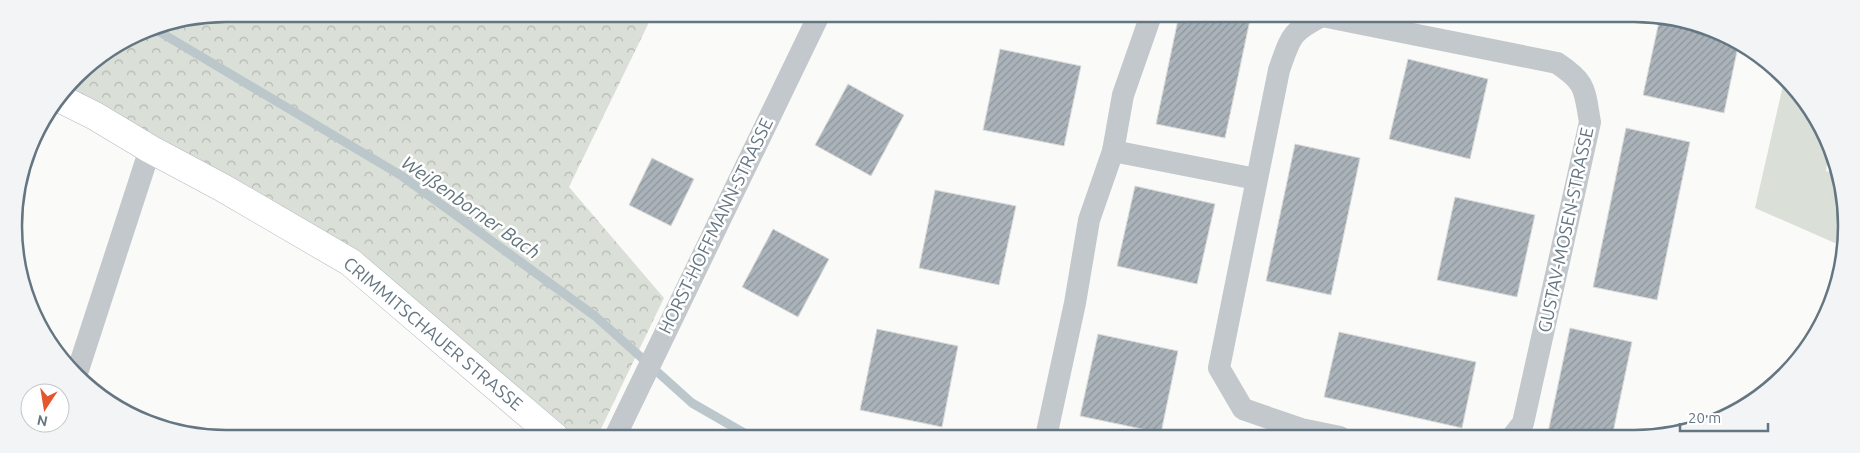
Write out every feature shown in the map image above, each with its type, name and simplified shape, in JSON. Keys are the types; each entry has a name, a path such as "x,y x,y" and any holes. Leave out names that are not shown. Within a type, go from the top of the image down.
{"main road":[{"name":"CRIMMITSCHAUER STRASSE","path":"66,101 96,116 150,149 223,188 350,262 547,430"}],"street":[{"name":"HORST-HOFFMANN-STRASSE","path":"618,430 814,22"},
{"path":"1048,430 1076,303 1089,220 1113,151 1123,95 1149,22"},
{"name":"GUSTAV-MOSEN-STRASSE","path":"1305,430 1243,408 1219,368 1279,70 1290,37 1310,22"},
{"name":"GUSTAV-MOSEN-STRASSE","path":"1352,22 1557,63 1572,73 1584,87 1590,122 1523,423 1518,430"},
{"path":"79,367 150,149"},
{"path":"1113,151 1256,179"}],"green space":[{"path":"226,22 649,22 569,187 664,298 600,430 567,430 350,262 65,101 92,73 124,50 161,33 200,24"},
{"path":"1783,87 1803,113 1827,161 1826,171 1830,172 1836,200 1838,226 1837,244 1755,208"}],"building":[{"path":"1178,22 1250,22 1225,138 1156,124"},
{"path":"1658,24 1699,33 1737,51 1724,113 1643,95"},
{"path":"1000,49 1081,66 1064,146 983,130"},
{"path":"1408,59 1488,79 1470,159 1389,139"},
{"path":"848,84 904,115 871,176 815,145"},
{"path":"1626,128 1690,142 1657,300 1593,287"},
{"path":"1295,144 1360,158 1331,295 1266,281"},
{"path":"652,158 694,179 671,226 629,205"},
{"path":"1135,186 1215,204 1197,284 1117,266"},
{"path":"935,190 1016,206 999,285 919,268"},
{"path":"1455,197 1535,215 1517,297 1437,280"},
{"path":"773,229 829,259 798,317 742,287"},
{"path":"1570,328 1632,342 1613,430 1548,430"},
{"path":"877,329 958,346 942,427 860,410"},
{"path":"1339,332 1476,362 1462,428 1324,397"},
{"path":"1098,334 1178,351 1162,430 1147,430 1080,416"}],"waterway":[{"name":"Weißenborner Bach","path":"161,33 402,176 595,316 692,403 739,430"}]}
